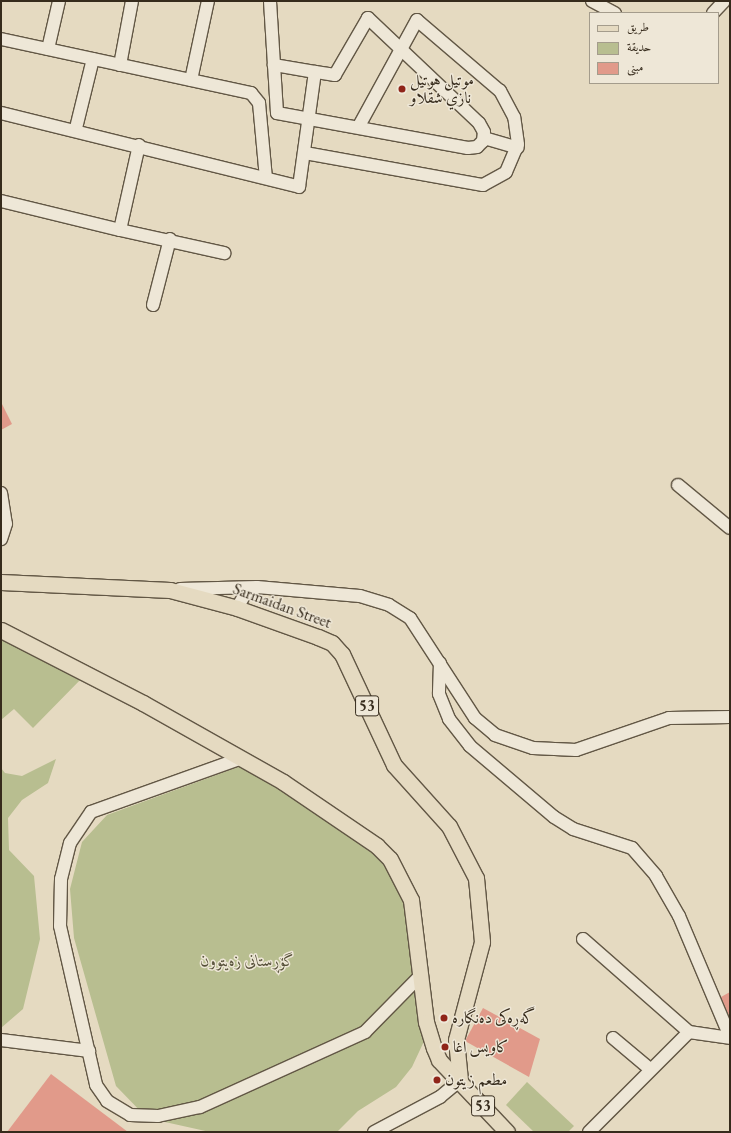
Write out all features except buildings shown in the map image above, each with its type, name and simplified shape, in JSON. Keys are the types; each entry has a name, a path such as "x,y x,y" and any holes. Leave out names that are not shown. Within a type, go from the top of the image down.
{"main road":[{"name":"Sarmaidan Street","path":"1,582 170,590 237,608 332,643 342,654 394,765 403,779 435,807 465,853 476,878 482,942 455,1049 460,1080"},
{"path":"1,630 142,703 239,759 283,782 377,846 390,859 411,900 428,1035 437,1054 460,1080"},
{"path":"437,1054 443,1040 455,1049"},
{"name":"53","path":"460,1080 507,1132"}],"street":[{"path":"48,49 59,1"},
{"path":"120,65 132,1"},
{"path":"191,80 208,1"},
{"path":"270,1 274,65 277,113 359,126 468,148 480,146 484,138 479,124 368,18 335,75 274,65"},
{"path":"592,1 613,12"},
{"path":"714,12 724,1"},
{"path":"305,153 483,185 506,172 518,148 514,117 500,91 417,20 402,50 359,126"},
{"path":"1,39 251,93 256,97 266,178"},
{"path":"76,128 93,59"},
{"path":"1,113 76,128 299,187 305,153 308,118 315,72"},
{"path":"484,138 518,148"},
{"path":"120,230 139,145"},
{"path":"1,201 120,230 170,239 224,253"},
{"path":"153,304 170,239"},
{"path":"678,485 730,528"},
{"path":"1,493 6,524 1,539"},
{"path":"237,608 245,594 257,587"},
{"path":"170,590 257,587 360,596 389,605 410,618 475,718 495,736 533,748 576,750 669,718 730,717"},
{"path":"440,663 439,694 449,719 470,746 554,816 573,829 632,848 656,876 679,916 730,1037 689,1032 583,939"},
{"path":"239,759 91,812 70,843 61,879 60,926 96,1085 107,1101 130,1115 158,1116 200,1107 365,1032 421,975"},
{"path":"589,1132 650,1069 689,1032"},
{"path":"613,1038 650,1069"},
{"path":"1,1040 89,1051"},
{"path":"374,1132 440,1097 460,1080"}],"green space":[{"path":"1,630 83,677 33,728 14,709 1,720"},
{"path":"56,759 48,783 22,800 8,818 9,850 34,876 40,939 23,1009 1,1028 1,768 5,773 22,776"},
{"name":"گۆڕستانی زەیتوون","path":"241,766 318,808 389,861 406,897 413,977 426,1037 412,1067 396,1087 358,1111 337,1132 210,1132 147,1118 116,1086 74,938 70,889 82,842 107,815"},
{"path":"527,1082 574,1126 568,1132 534,1132 506,1105"}],"place":[{"name":"موتيل هوتيل نازي شقلاو","path":"402,89"},
{"name":"گەڕەکی دەنگارە","path":"444,1018"},
{"name":"كاويس اغا","path":"445,1047"},
{"name":"مطعم زيتون","path":"437,1080"}]}
